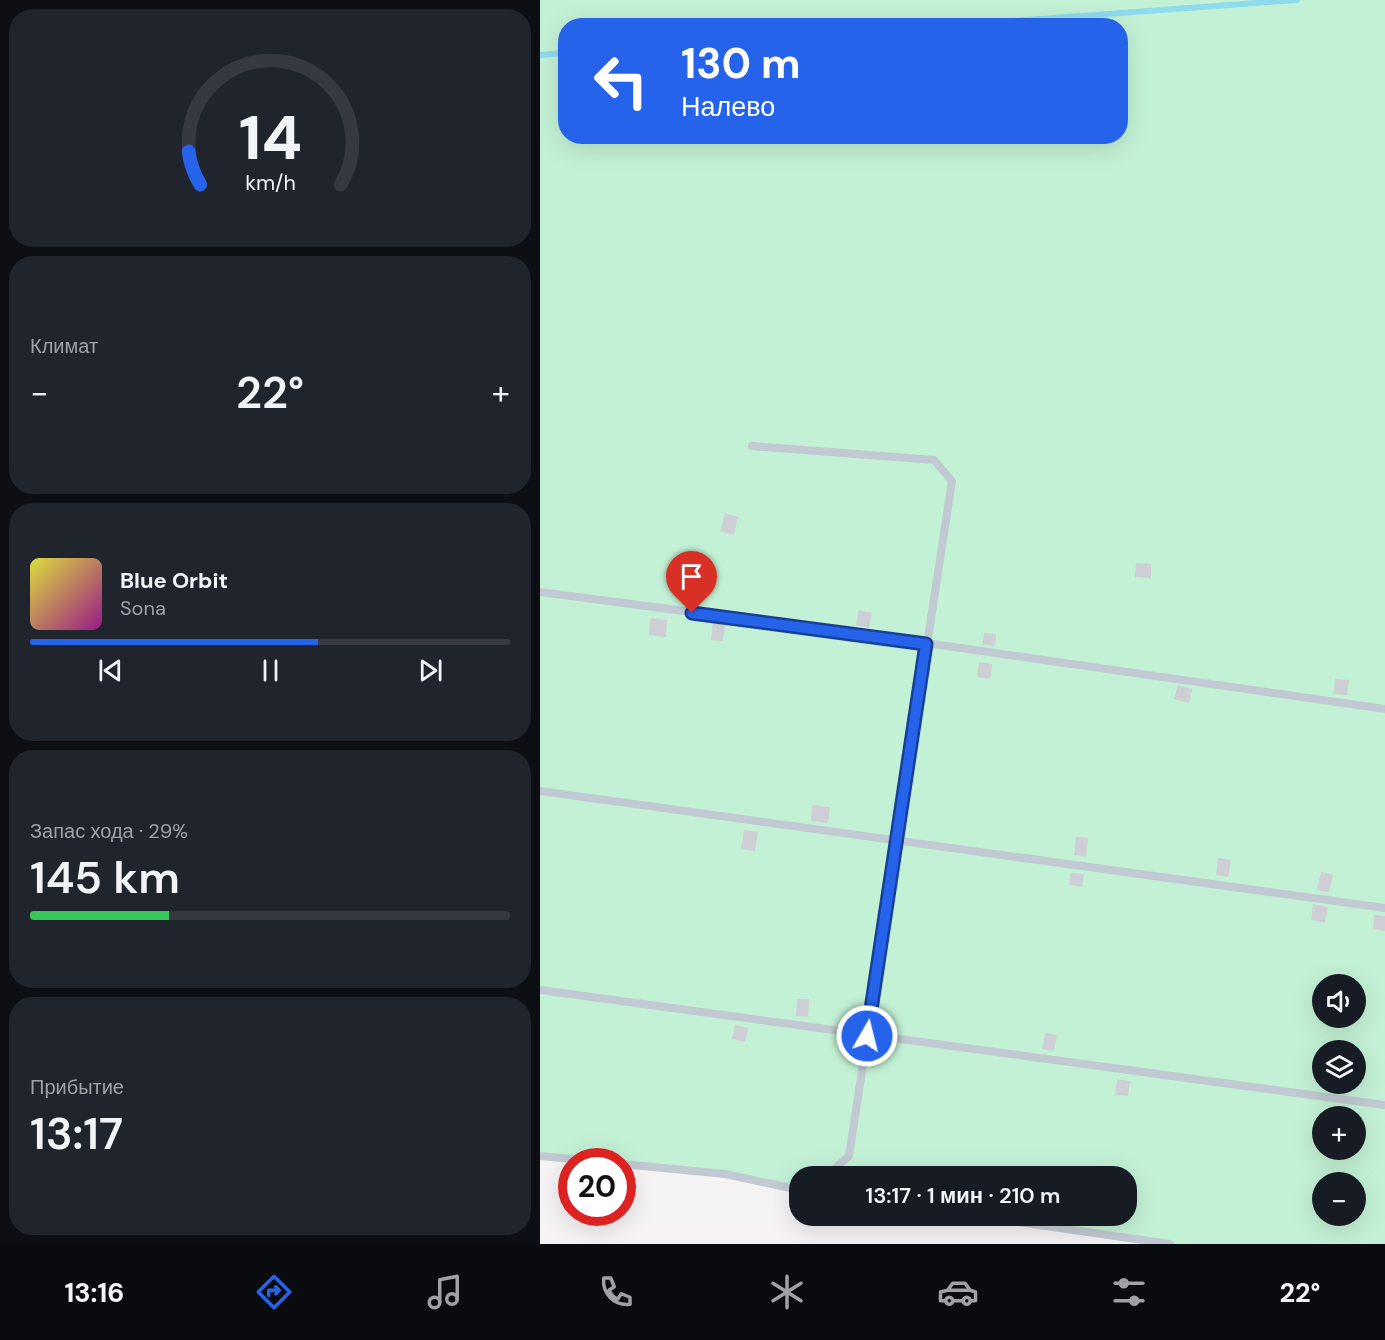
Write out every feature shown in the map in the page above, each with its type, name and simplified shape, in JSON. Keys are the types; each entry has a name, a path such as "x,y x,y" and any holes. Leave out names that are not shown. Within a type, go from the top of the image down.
{"lane":[{"path":"752,446 934,460 952,481 895,842 849,1156 838,1166"},
{"path":"540,592 1385,709"},
{"path":"540,791 1385,909"},
{"path":"540,990 1385,1105"},
{"path":"540,1156 558,1158"},
{"path":"636,1165 725,1173 789,1188"},
{"path":"1046,1226 1170,1244"}],"green space":[{"path":"540,0 1385,0 1385,1244 1170,1244 1046,1226 1137,1226 1137,1166 789,1166 789,1188 636,1163 636,1148 558,1148 558,1157 540,1156"}],"building":[{"path":"725,513 738,517 734,535 720,531"},
{"path":"1136,563 1151,564 1151,578 1135,577"},
{"path":"859,610 872,613 869,628 856,625"},
{"path":"650,618 667,620 666,637 649,635"},
{"path":"713,623 725,625 723,641 711,640"},
{"path":"984,633 996,634 995,646 982,645"},
{"path":"979,662 992,664 990,679 977,677"},
{"path":"1335,679 1349,680 1347,695 1334,694"},
{"path":"1178,685 1192,689 1189,703 1174,699"},
{"path":"812,805 830,807 828,823 811,821"},
{"path":"744,830 758,832 755,851 741,849"},
{"path":"1076,837 1088,838 1086,857 1074,855"},
{"path":"1218,858 1231,860 1228,877 1216,875"},
{"path":"1321,872 1333,874 1329,892 1317,890"},
{"path":"1071,873 1084,874 1082,887 1069,885"},
{"path":"1313,904 1328,907 1325,923 1311,920"},
{"path":"1374,915 1385,916 1385,931 1373,929"},
{"path":"797,999 809,999 808,1017 796,1016"},
{"path":"735,1025 748,1028 745,1042 732,1039"},
{"path":"1045,1033 1057,1035 1054,1051 1042,1049"},
{"path":"1117,1079 1130,1081 1128,1096 1115,1095"}],"waterway":[{"path":"1052,18 1297,0"},
{"path":"540,55 558,54"}],"route":[{"path":"692,613 926,644 867,1036"}]}
